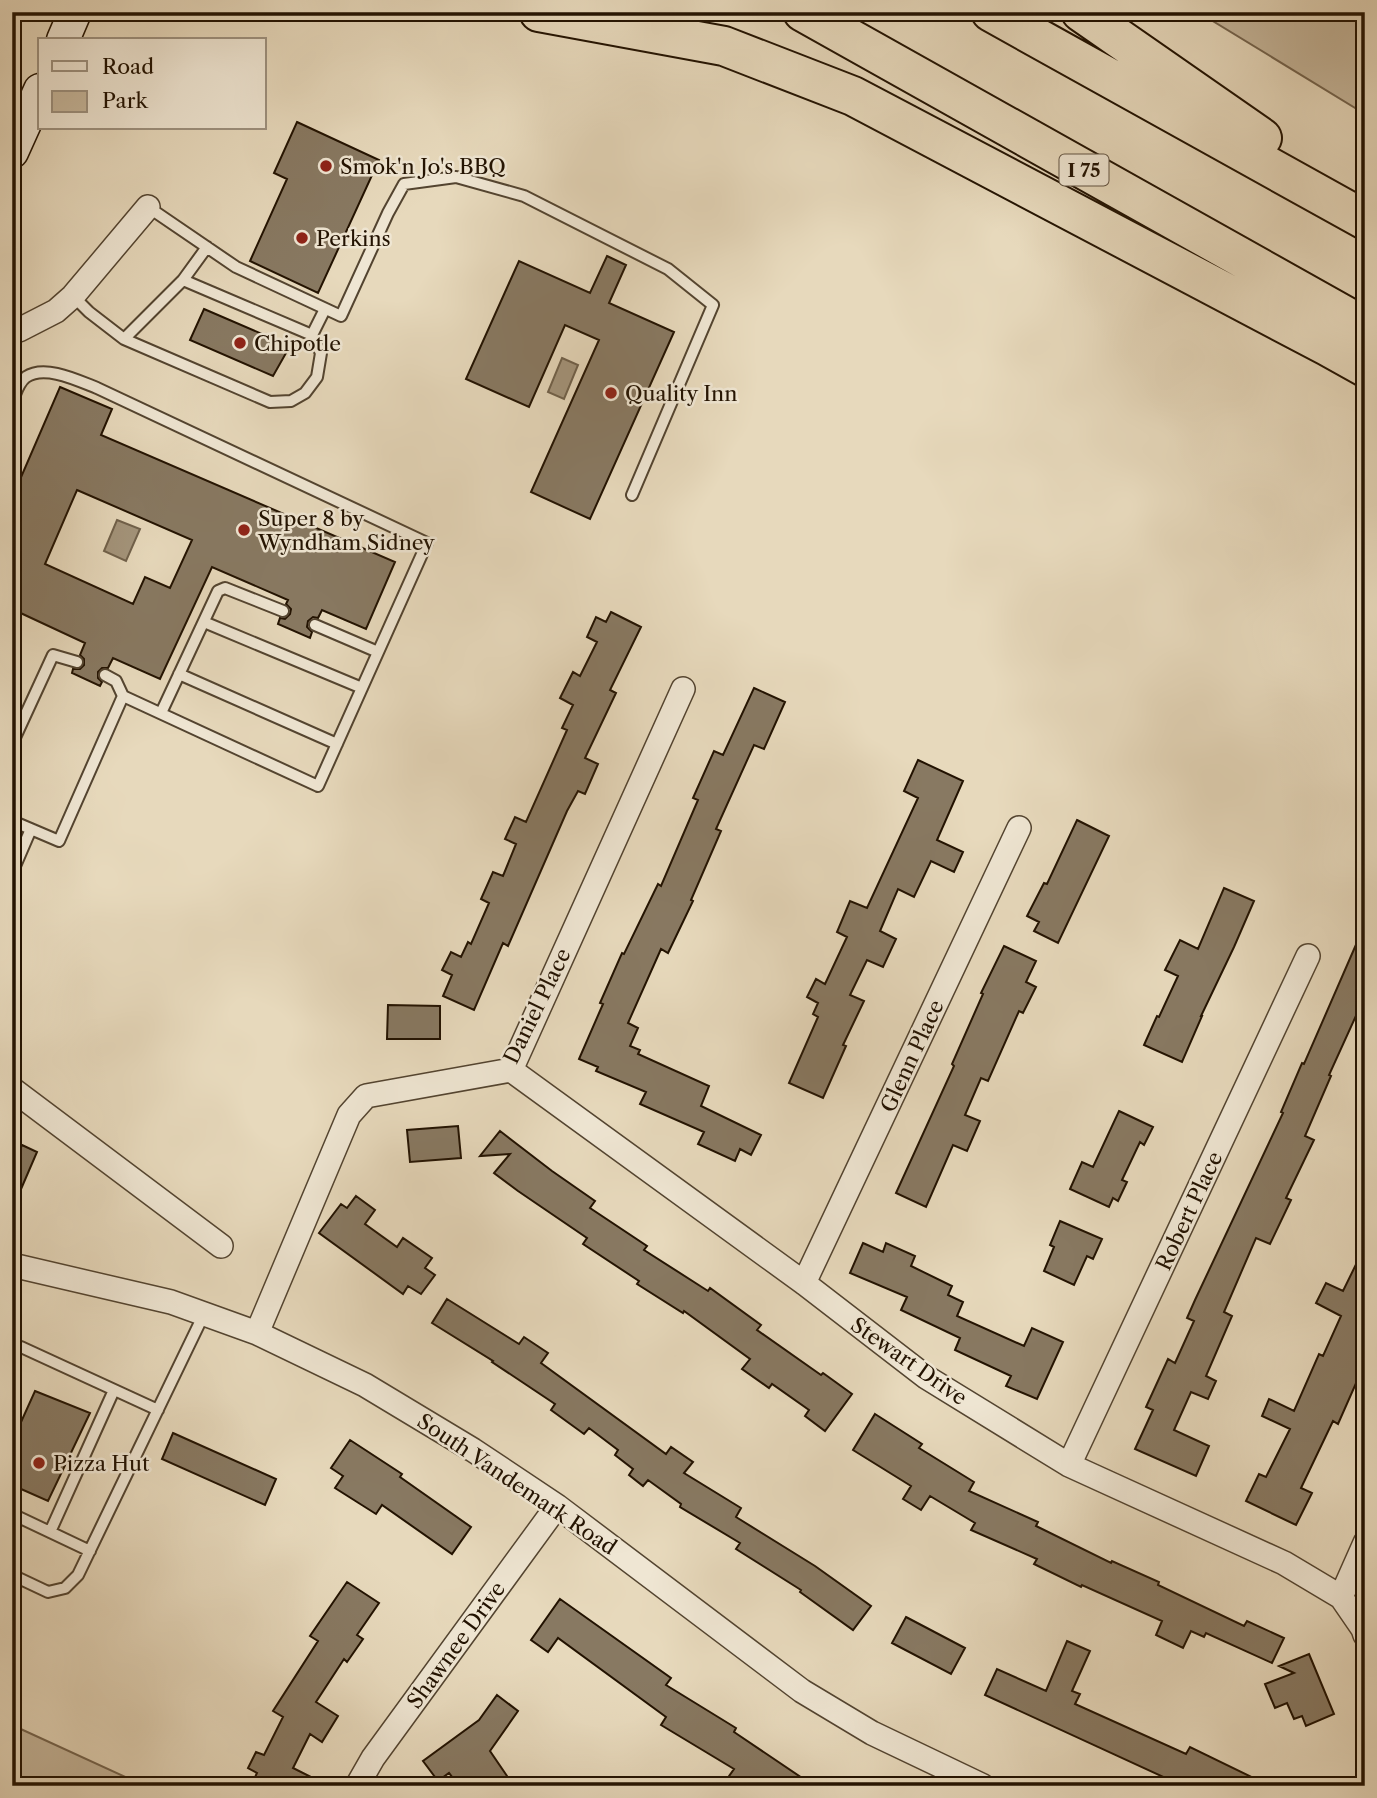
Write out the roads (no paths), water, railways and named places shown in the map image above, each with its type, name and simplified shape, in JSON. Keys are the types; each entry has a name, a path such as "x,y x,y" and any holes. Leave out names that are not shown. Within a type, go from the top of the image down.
{"highway":[{"path":"539,12 723,46 853,96 1365,367"},
{"name":"I 75","path":"803,12 1365,327"},
{"path":"991,12 1365,219"},
{"path":"1081,12 1365,209"}],"main road":[{"path":"64,38 75,12"},
{"path":"12,152 38,94"}],"street":[{"path":"12,329 19,330 56,311 73,296 148,208"},
{"name":"Daniel Place","path":"257,1333 349,1115 366,1096 511,1070 683,689"},
{"name":"Glenn Place","path":"804,1283 1019,828"},
{"name":"Robert Place","path":"1069,1465 1308,956"},
{"name":"Stewart Drive","path":"511,1070 804,1283 926,1377 1069,1465 1284,1563 1341,1597"},
{"path":"12,1089 221,1245"},
{"name":"South Vandemark Road","path":"12,1265 171,1302 257,1333 365,1385 473,1450 557,1506 802,1691 872,1733 983,1786"},
{"name":"Shawnee Drive","path":"357,1786 373,1758 557,1506"},
{"path":"1365,1543 1341,1597 1365,1635"}],"lane":[{"path":"148,208 236,267 341,316 404,184 456,177 524,197 668,269 713,305 632,495"},
{"path":"124,339 183,280 207,247"},
{"path":"73,296 124,339 270,402 291,401 305,393 317,377 321,353 312,335 183,280"},
{"path":"312,335 326,309"},
{"path":"12,402 19,385 27,377 37,373 57,373 97,388 427,543 318,786 123,696 116,681 105,675"},
{"path":"161,713 218,591 225,588 283,611"},
{"path":"204,622 362,688"},
{"path":"315,625 378,652"},
{"path":"12,744 53,655 77,662"},
{"path":"179,674 337,744"},
{"path":"12,821 59,841 123,696"},
{"path":"12,873 31,829"},
{"path":"12,1575 48,1592 65,1588 78,1575 204,1314"},
{"path":"12,1348 21,1347 158,1410"},
{"path":"50,1532 114,1390"},
{"path":"12,1514 90,1550"}],"place":[{"name":"Smok'n Jo's BBQ","path":"326,166"},
{"name":"Perkins","path":"302,238"},
{"name":"Chipotle","path":"240,343"},
{"name":"Quality Inn","path":"611,393"},
{"name":"Super 8 by Wyndham Sidney","path":"244,530"},
{"name":"Pizza Hut","path":"39,1463"}]}
